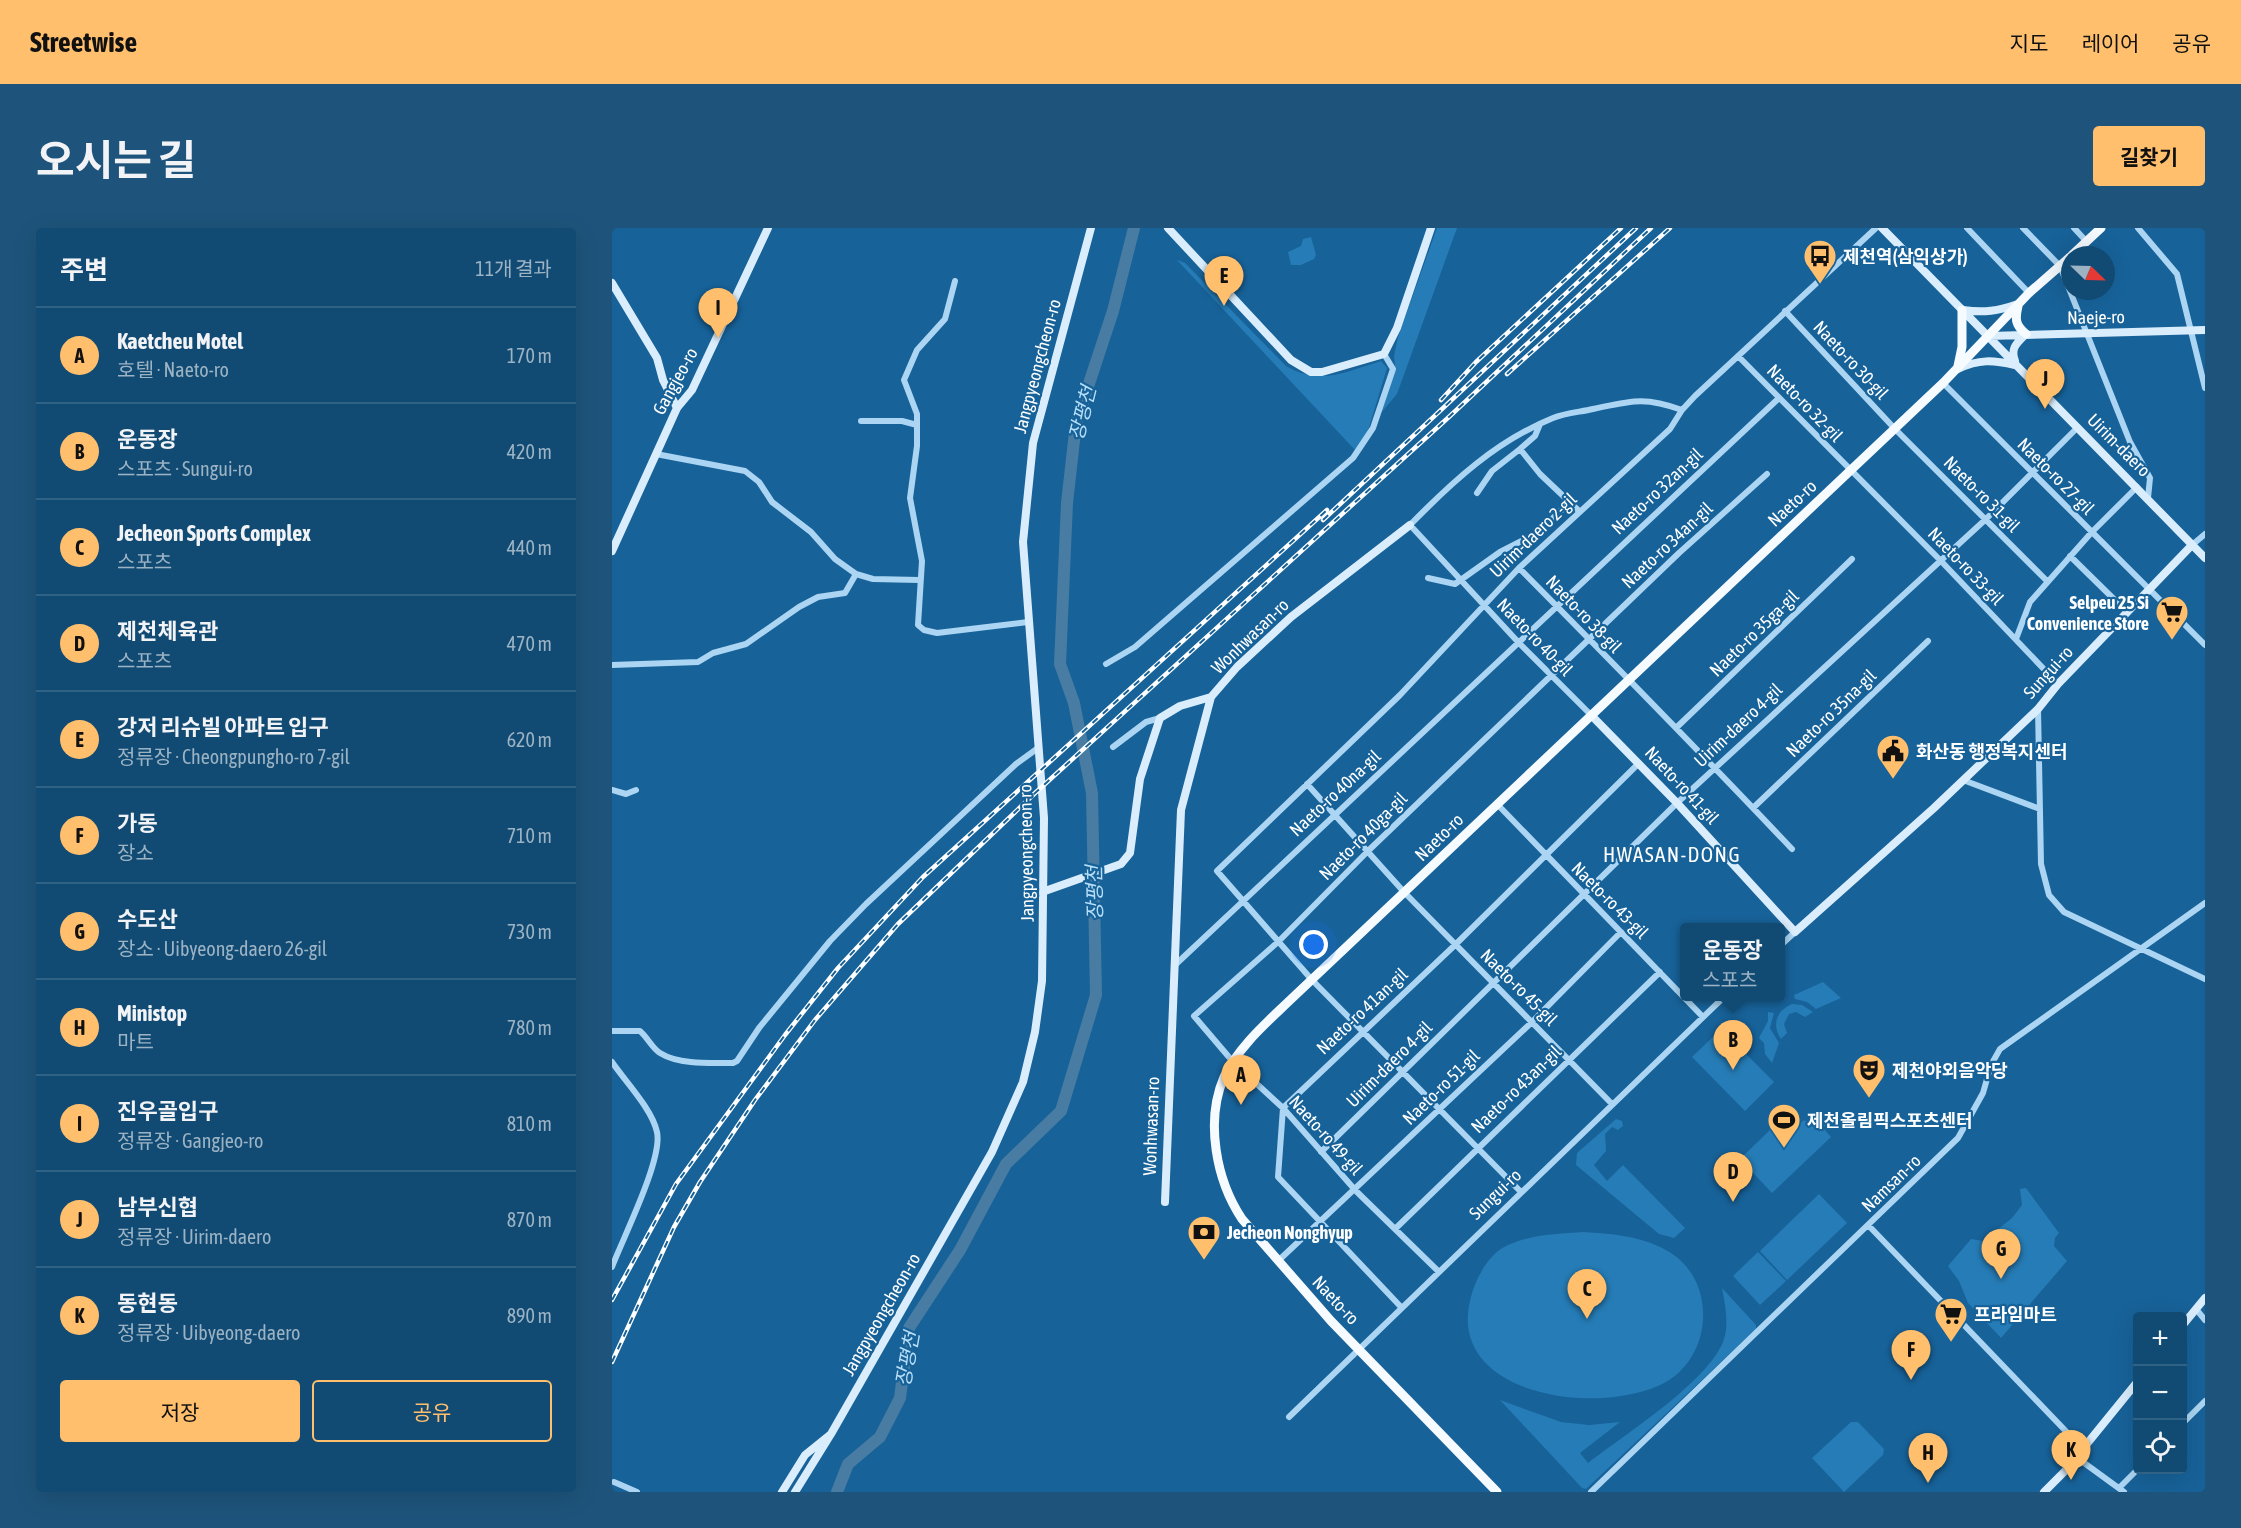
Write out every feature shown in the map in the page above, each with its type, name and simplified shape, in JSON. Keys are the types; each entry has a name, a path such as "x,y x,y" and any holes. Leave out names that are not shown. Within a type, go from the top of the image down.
{"main road":[{"name":"Naeto-ro","path":"2082,246 2101,228"},
{"name":"Naeto-ro","path":"1497,1492 1331,1321 1278,1261 1230,1201 1222,1177 1215,1119 1225,1077 1253,1036 1958,369 2029,292 2060,266"},
{"path":"2018,304 2015,318 2017,328 2026,334"},
{"path":"1958,369 1962,347 1962,310"}],"street":[{"name":"Gangjeo-ro","path":"612,551 677,408 692,390 768,228"},
{"name":"Jangpyeongcheon-ro","path":"795,1492 831,1434 992,1152 1023,1082 1035,1032 1042,981 1045,891 1044,818 1023,542 1033,443 1091,228"},
{"path":"1168,229 1291,360 1301,368 1322,372 1384,354 1397,328 1431,228"},
{"name":"Uirim-daero 2-gil","path":"1244,900 1217,871 1400,695 1482,604 1518,568 1670,429 1682,410 1876,228"},
{"name":"Uirim-daero","path":"1882,228 2205,558"},
{"path":"1967,228 2029,292"},
{"path":"2023,228 2060,266 2130,442 2150,478 2148,498"},
{"path":"2074,228 2087,242"},
{"path":"2138,228 2177,274 2205,388"},
{"path":"955,280 945,319 917,350 904,380 917,414 910,498 922,561 917,621 924,630 946,633 1028,622"},
{"path":"612,283 657,358 663,380 677,408"},
{"path":"1962,310 1981,313 1999,311 2018,304"},
{"name":"Naeto-ro 30-gil","path":"1785,311 1895,429"},
{"name":"Naeje-ro","path":"1989,336 2205,330"},
{"path":"2016,365 2012,353 2014,346 2026,334"},
{"path":"1106,664 1135,647 1353,458 1373,428 1393,369 1384,354"},
{"name":"Naeto-ro 32-gil","path":"1738,356 1850,471"},
{"path":"1958,369 1976,361 1995,360 2016,365"},
{"name":"Naeto-ro 27-gil","path":"1943,383 2205,645"},
{"name":"Naeto-ro 32an-gil","path":"1519,643 1647,519 1779,398"},
{"name":"Wonhwasan-ro","path":"1165,1202 1181,810 1211,697 1237,667 1291,617 1410,525 1449,485 1505,441 1554,417 1640,399 1657,401 1682,410"},
{"path":"861,421 902,421 917,425"},
{"path":"1477,493 1492,471 1535,436 1540,424"},
{"name":"Uirim-daero 4-gil","path":"1321,1152 1677,803 1986,519 2078,427"},
{"name":"Naeto-ro 31-gil","path":"1895,429 2047,581"},
{"path":"1520,449 1579,512"},
{"path":"656,454 745,471 759,482 772,502 810,532 835,559 856,574 873,579 919,580"},
{"name":"Naeto-ro 33-gil","path":"1850,471 1941,561 2058,684"},
{"name":"Naeto-ro 34an-gil","path":"1552,676 1767,474"},
{"path":"2016,639 2030,602 2091,533 2137,487"},
{"path":"1428,578 1450,585 1461,581 1505,548 1537,532 1569,503"},
{"name":"Naeto-ro 40-gil","path":"1410,525 1519,643 1591,715"},
{"name":"Sungui-ro","path":"1785,942 2038,709 2058,684 2192,544 2205,534"},
{"path":"2070,556 2127,612"},
{"name":"Naeto-ro 35ga-gil","path":"1677,727 1852,559"},
{"name":"Naeto-ro 38-gil","path":"1518,568 1627,680 1677,727 1792,849"},
{"path":"612,665 690,664 713,653 739,647 798,607 818,597 845,593 856,574"},
{"name":"Naeto-ro 35na-gil","path":"1753,808 1928,641"},
{"name":"Naeto-ro 40na-gil","path":"1174,966 1519,643"},
{"name":"Naeto-ro 40ga-gil","path":"1194,1016 1279,941 1368,851 1552,676"},
{"path":"1113,747 1146,722 1160,718 1180,706 1211,697"},
{"path":"2038,709 2041,864 2045,886 2054,904 2064,912 2139,950 2205,979"},
{"name":"Naeto-ro 41-gil","path":"1591,715 1677,803 1796,932"},
{"path":"1045,891 1121,864 1130,853 1140,779 1160,718"},
{"path":"612,1031 640,1031 658,1052 671,1057 725,1063 737,1061 804,972 852,919 982,795 1038,748"},
{"name":"Naeto-ro 41an-gil","path":"1283,1108 1455,945 1639,763"},
{"path":"1963,780 2040,809"},
{"name":"Naeto-ro 45-gil","path":"1307,784 1404,892 1612,1104"},
{"path":"612,790 627,794 636,790"},
{"name":"Naeto-ro 43-gil","path":"1497,804 1680,993"},
{"path":"1244,900 1312,980 1521,1192"},
{"name":"Namsan-ro","path":"1591,1492 1958,1138 1983,1093 1991,1065 2000,1049 2205,903"},
{"name":"Naeto-ro 51-gil","path":"1278,1261 1356,1191 1532,1022 1621,932"},
{"name":"Naeto-ro 43an-gil","path":"1395,1229 1660,972"},
{"name":"Naeto-ro 43-gil","path":"1688,1001 1703,1017"},
{"name":"Sungui-ro","path":"1289,1417 1720,1001"},
{"name":"Naeto-ro 49-gil","path":"1194,1016 1234,1063 1283,1108 1356,1191 1438,1271"},
{"path":"612,1062 649,1113 657,1130 659,1143 612,1267"},
{"path":"1283,1108 1278,1177 1401,1307"},
{"path":"1869,1226 2082,1448"},
{"path":"2187,1320 2205,1298"},
{"path":"2196,1309 2205,1320"},
{"path":"2044,1492 2133,1387"},
{"path":"2186,1420 2205,1401"},
{"name":"Jangpyeongcheon-ro","path":"782,1492 805,1455 831,1434"},
{"path":"2076,1457 2121,1490 2134,1474"},
{"path":"614,1482 638,1492"}],"shaded area":[{"path":"1437,228 1457,228 1397,394 1381,413 1395,366 1394,356 1398,337"},
{"path":"1311,237 1316,255 1314,259 1301,265 1291,265 1288,252 1301,246 1303,239"},
{"path":"1177,260 1185,263 1286,366 1298,372 1310,375 1333,375 1381,361 1387,368 1367,434 1355,450"},
{"path":"1823,982 1841,998 1816,1009 1807,1002 1795,999 1794,995"},
{"path":"1792,1004 1802,1005 1813,1012 1805,1017 1796,1012 1789,1014 1784,1024 1787,1033 1781,1039 1776,1028 1777,1018"},
{"path":"1768,1012 1774,1013 1770,1028 1779,1043 1772,1063 1765,1054 1764,1043 1759,1038 1768,1021"},
{"path":"1721,1029 1774,1082 1745,1111 1692,1057"},
{"name":"제천올림픽스포츠센터","path":"1813,1117 1820,1125 1825,1121 1828,1123 1823,1128 1831,1137 1772,1193 1740,1159 1771,1129 1782,1140 1804,1120 1807,1122"},
{"path":"1616,1119 1622,1121 1623,1126 1618,1130 1612,1127 1605,1134 1606,1151 1594,1165 1607,1181 1623,1165 1685,1228 1674,1238 1659,1234 1576,1165 1577,1153"},
{"path":"2026,1188 2059,1233 2055,1238 2054,1246 2067,1261 2001,1338 1968,1303 1959,1281 1948,1266 1971,1239 1983,1241 2012,1218 2022,1205 2020,1189"},
{"path":"1819,1194 1847,1223 1787,1280 1760,1251"},
{"path":"1584,1232 1640,1239 1661,1247 1685,1265 1695,1279 1701,1295 1703,1313 1702,1330 1697,1347 1688,1362 1676,1375 1664,1383 1621,1396 1566,1397 1537,1391 1511,1381 1489,1366 1474,1346 1468,1321 1473,1290 1478,1277 1491,1258 1508,1245 1526,1239"},
{"path":"1758,1252 1786,1281 1760,1305 1733,1276"},
{"path":"1722,1288 1756,1325 1756,1329 1586,1489 1582,1488 1500,1400 1561,1422 1589,1425 1620,1422 1580,1453 1588,1463 1665,1406 1702,1372 1716,1355 1724,1339 1726,1327"},
{"path":"1851,1422 1858,1422 1884,1449 1883,1455 1844,1492 1812,1458"}],"waterway":[{"name":"장평천","path":"837,1492 848,1464 880,1437 900,1398 909,1328 960,1250 1006,1164 1061,1111 1096,995 1092,793 1074,703 1060,664 1067,503 1076,423 1113,311 1134,228"}],"railway":[{"path":"1441,400 1476,362 1621,228"},
{"path":"1323,520 1636,228"},
{"path":"612,1362 674,1227 700,1182 755,1100 815,1020 898,924 1034,794 1450,416 1651,228"},
{"path":"1507,374 1670,228"},
{"path":"612,1300 676,1184 785,1035 838,968 923,877 1327,510"}],"place":[{"name":"제천역(삼익상가)","path":"1820,285"},
{"name":"강저 리슈빌 아파트 입구","path":"1224,306"},
{"name":"진우골입구","path":"718,338"},
{"name":"남부신협","path":"2045,409"},
{"name":"Selpeu 25 Si Convenience Store","path":"2172,641"},
{"name":"화산동 행정복지센터","path":"1893,780"},
{"name":"운동장","path":"1733,1070"},
{"name":"제천야외음악당","path":"1869,1099"},
{"name":"Kaetcheu Motel","path":"1241,1105"},
{"name":"제천올림픽스포츠센터","path":"1784,1149"},
{"name":"제천체육관","path":"1733,1202"},
{"name":"Jecheon Nonghyup","path":"1204,1261"},
{"name":"수도산","path":"2001,1279"},
{"name":"Jecheon Sports Complex","path":"1587,1319"},
{"name":"프라임마트","path":"1951,1343"},
{"name":"가동","path":"1911,1380"},
{"name":"동현동","path":"2071,1480"},
{"name":"Ministop","path":"1928,1483"}],"district":[{"name":"HWASAN-DONG","path":"1672,854"}]}
